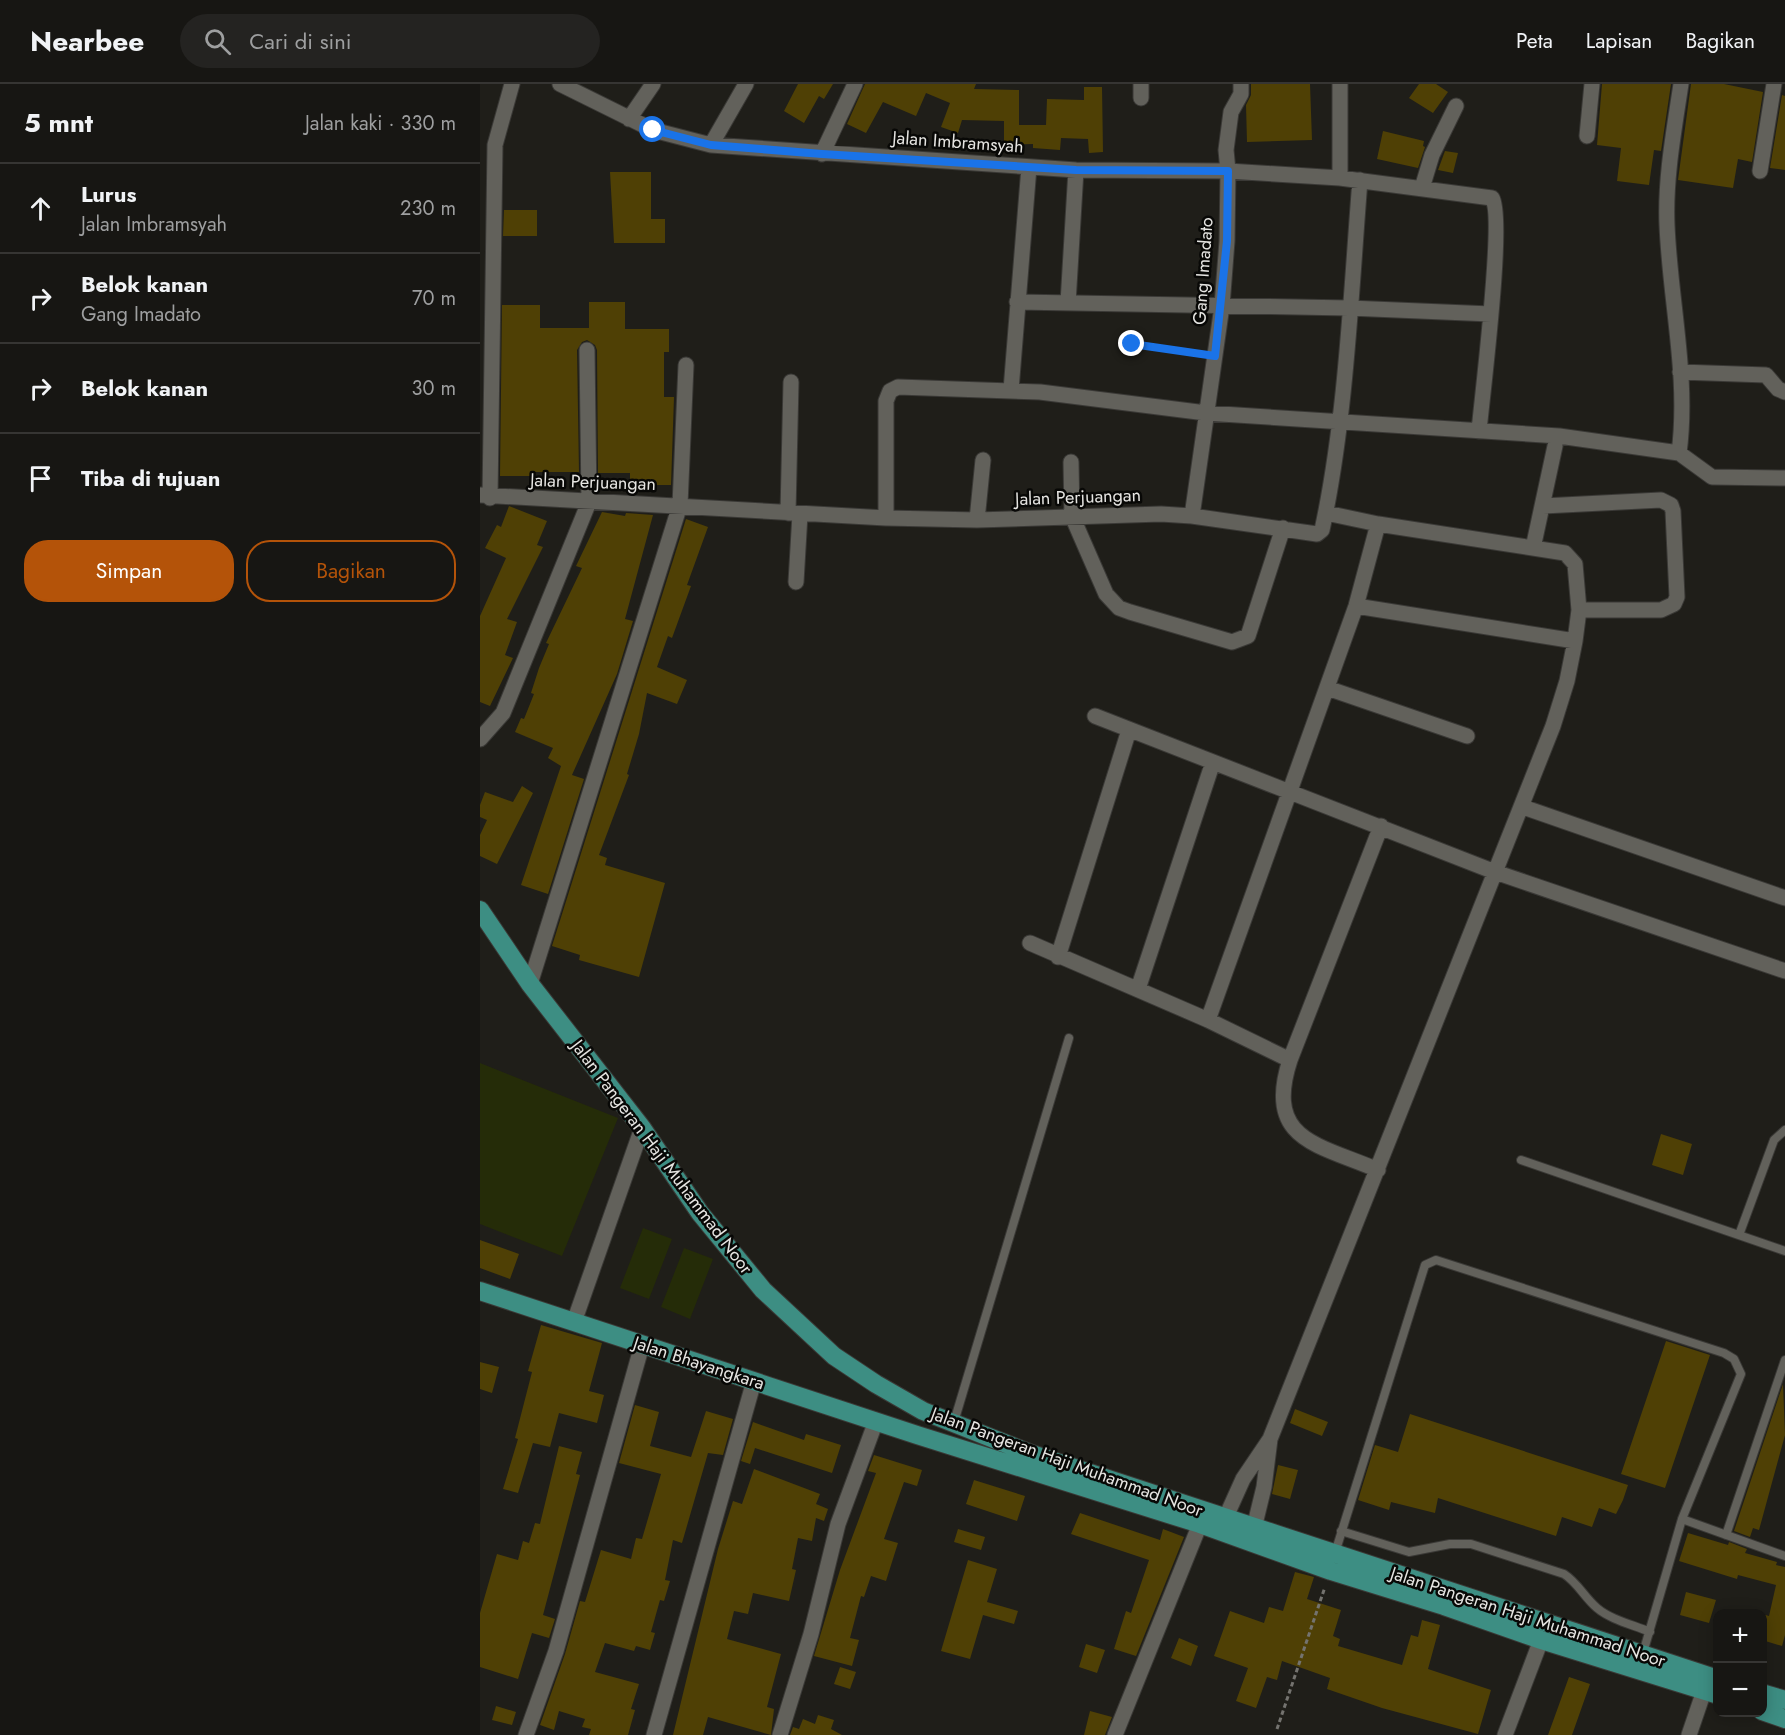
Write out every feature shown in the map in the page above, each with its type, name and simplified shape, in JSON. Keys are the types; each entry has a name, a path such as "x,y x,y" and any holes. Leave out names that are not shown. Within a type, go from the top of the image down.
{"main road":[{"name":"Jalan Pangeran Haji Muhammad Noor","path":"480,910 530,984 642,1128 729,1252 786,1312 834,1356 876,1384 923,1411 953,1424 1032,1454 1254,1528 1340,1565 1540,1640 1713,1688"},
{"name":"Jalan Bhayangkara","path":"480,1291 917,1435"},
{"name":"Jalan Pangeran Haji Muhammad Noor","path":"917,1435 1200,1524 1643,1655 1713,1688"},
{"path":"1767,1695 1785,1700"},
{"path":"1767,1713 1785,1719"}],"street":[{"path":"485,497 487,145 512,84"},
{"name":"Jalan Imbramsyah","path":"560,84 629,119 680,138 711,145 1076,170 1228,171 1340,178 1484,196 1495,201 1491,314"},
{"path":"629,119 653,84"},
{"path":"711,145 746,84"},
{"path":"822,154 855,84"},
{"name":"Gang Imadato","path":"1192,516 1222,306 1228,171 1226,150 1231,112 1240,94 1241,84"},
{"path":"1340,84 1340,178"},
{"path":"1587,136 1592,84"},
{"path":"1679,453 1683,401 1667,225 1668,181 1681,84"},
{"path":"1760,171 1774,84"},
{"path":"1422,188 1432,154 1456,106"},
{"path":"1011,390 1029,167"},
{"path":"1068,303 1076,170"},
{"name":"Jalan Perjuangan","path":"485,497 680,505 886,518 977,520 1072,516 1192,516 1317,534 1322,530 1326,513 1338,421 1363,180"},
{"path":"1017,302 1349,308 1491,314 1479,431"},
{"path":"480,739 503,713 589,502 587,351"},
{"path":"530,984 680,505 686,365"},
{"path":"1680,372 1767,375 1778,389 1785,392"},
{"path":"792,382 796,582"},
{"path":"886,518 886,401 890,391 898,387 1011,390 1206,413 1583,439 1679,453 1712,477 1785,478"},
{"path":"1533,548 1555,446"},
{"path":"977,520 983,460"},
{"path":"1071,462 1072,516 1106,594 1119,608 1232,642 1248,636 1283,528"},
{"path":"1543,506 1661,500 1671,506 1673,511 1677,597 1674,604 1661,610 1579,610"},
{"path":"1225,1519 1243,1479 1270,1439 1495,872 1523,807 1567,681 1579,610 1577,572 1571,558 1564,553 1378,524 1326,513"},
{"path":"1208,1020 1356,606 1378,524"},
{"path":"1356,606 1575,641"},
{"path":"1327,688 1467,736"},
{"path":"1095,716 1495,872 1785,971"},
{"path":"1058,957 1129,730"},
{"path":"1138,989 1213,762"},
{"path":"1523,807 1785,898"},
{"path":"1378,1170 1321,1146 1290,1127 1284,1114 1281,1098 1290,1060 1381,826"},
{"path":"1030,943 1208,1020 1290,1060"},
{"path":"574,1322 642,1128"},
{"path":"526,1735 556,1652 642,1345"},
{"path":"654,1735 754,1381"},
{"path":"780,1735 811,1634 838,1524 876,1421"},
{"path":"1254,1528 1264,1487 1270,1439"},
{"path":"1115,1735 1200,1524"},
{"path":"1505,1735 1540,1640"},
{"path":"1689,1735 1713,1688"}],"lane":[{"path":"953,1424 1069,1038"},
{"path":"1739,1235 1774,1140 1785,1130"},
{"path":"1521,1160 1785,1251"},
{"path":"1340,1565 1341,1531 1422,1271 1429,1261 1436,1260 1724,1353 1734,1359 1741,1374 1739,1383 1682,1519 1643,1655"},
{"path":"1726,1535 1785,1360"},
{"path":"1682,1519 1785,1556"},
{"path":"1341,1531 1409,1552 1450,1544 1471,1544 1564,1574 1576,1582 1588,1599 1604,1613 1650,1632"}],"path":[{"path":"1132,344 1215,356"},
{"path":"1277,1728 1340,1565"}],"green space":[{"path":"480,1063 618,1118 562,1256 480,1224"},
{"path":"643,1228 672,1239 649,1299 620,1288"},
{"path":"684,1248 713,1259 690,1319 661,1307"}],"building":[{"path":"798,84 833,84 824,99 819,96 804,123 784,111"},
{"path":"865,84 976,84 974,89 1019,90 1019,125 1046,125 1047,99 1084,100 1084,87 1102,87 1103,152 1089,153 1088,139 1061,138 1060,150 1033,148 1033,144 1004,145 1004,121 962,120 958,133 941,127 950,103 926,93 916,116 883,102 866,133 847,124"},
{"path":"1251,84 1310,84 1312,140 1247,142 1246,105 1251,95"},
{"path":"1419,84 1436,84 1448,92 1433,113 1409,98"},
{"path":"1602,84 1671,84 1661,151 1654,150 1649,185 1617,181 1621,148 1597,145"},
{"path":"1691,84 1724,84 1763,92 1752,162 1738,159 1733,188 1678,180"},
{"path":"1782,95 1785,96 1785,170 1770,168"},
{"path":"1383,131 1424,141 1423,146 1425,147 1418,168 1377,159"},
{"path":"1445,151 1458,153 1453,173 1438,170"},
{"path":"610,172 651,172 651,219 665,219 665,243 614,243"},
{"path":"504,210 537,210 537,236 503,236"},
{"path":"589,302 625,302 625,329 669,329 669,352 664,352 664,397 674,397 671,485 630,485 630,473 598,473 597,350 595,345 587,340 582,342 577,350 579,472 534,472 534,476 500,476 502,305 540,305 540,328 589,328"},
{"path":"509,506 547,521 537,545 543,547 507,619 517,622 505,655 513,658 490,706 480,702 480,616 506,558 485,548 497,525 501,527"},
{"path":"602,512 625,516 626,513 653,515 625,619 633,621 617,674 572,775 584,779 548,894 521,885 561,766 548,758 553,748 515,732 521,718 524,719 534,694 531,693 549,644 546,643 582,568 576,566"},
{"path":"686,519 708,527 687,585 691,586 672,638 668,636 657,667 687,680 677,704 647,693 639,734 627,774 629,775 599,855 607,858 605,865 665,883 639,977 579,960 580,955 552,946"},
{"path":"522,786 533,793 497,864 480,856 480,835 487,820 480,817 480,805 485,792 513,802"},
{"path":"1661,1134 1692,1144 1683,1175 1652,1165"},
{"path":"480,1240 519,1254 510,1279 480,1268"},
{"path":"541,1325 602,1343 589,1391 604,1395 597,1423 559,1413 550,1447 533,1443 518,1493 503,1489 518,1439 515,1438 532,1372 528,1371"},
{"path":"1666,1341 1710,1355 1665,1488 1621,1474"},
{"path":"480,1362 499,1367 492,1393 480,1389"},
{"path":"1783,1384 1785,1435 1759,1530 1753,1528 1750,1537 1734,1531"},
{"path":"635,1405 659,1412 650,1446 691,1457 706,1411 733,1419 723,1455 708,1453 682,1543 673,1540 665,1580 670,1581 664,1601 660,1600 651,1632 655,1633 650,1650 636,1646 634,1651 605,1643 595,1672 639,1684 631,1709 635,1710 628,1735 589,1735 591,1729 582,1727 585,1719 559,1711 554,1730 540,1725 565,1654 580,1601 585,1602 601,1550 631,1559 636,1538 642,1539 661,1474 619,1463"},
{"path":"1295,1409 1328,1422 1322,1436 1290,1423"},
{"path":"1410,1414 1628,1485 1623,1500 1616,1514 1599,1508 1592,1527 1562,1517 1556,1536 1438,1498 1435,1513 1391,1502 1389,1510 1358,1500 1375,1445 1398,1452"},
{"path":"753,1422 804,1440 806,1434 841,1445 832,1473 755,1448 750,1464 741,1461"},
{"path":"559,1446 582,1452 576,1474 580,1475 543,1615 555,1619 549,1638 532,1633 518,1679 480,1667 480,1613 497,1554 518,1560 523,1541 529,1543 535,1523 540,1524"},
{"path":"874,1455 922,1470 917,1486 904,1482 884,1539 898,1543 886,1581 871,1576 864,1597 861,1596 850,1638 859,1640 852,1666 814,1656 840,1570 876,1473 868,1471"},
{"path":"1278,1465 1298,1470 1290,1499 1272,1494"},
{"path":"754,1469 820,1494 816,1504 828,1509 824,1521 816,1518 812,1541 798,1538 792,1569 796,1570 789,1601 753,1593 748,1614 734,1611 727,1639 781,1654 767,1707 774,1709 771,1735 708,1717 703,1735 673,1735 718,1549 733,1501 742,1504"},
{"path":"974,1480 1025,1496 1017,1521 966,1504"},
{"path":"1080,1513 1160,1540 1163,1529 1184,1537 1136,1656 1114,1649 1126,1611 1131,1613 1149,1560 1071,1534"},
{"path":"958,1529 985,1537 981,1550 954,1542"},
{"path":"1688,1533 1728,1545 1729,1542 1747,1549 1745,1553 1777,1562 1776,1565 1785,1567 1785,1635 1782,1646 1767,1642 1767,1615 1769,1616 1776,1585 1738,1575 1737,1579 1679,1561"},
{"path":"968,1560 997,1569 987,1602 1018,1611 1014,1624 983,1615 970,1659 941,1651"},
{"path":"1295,1572 1314,1577 1307,1599 1341,1610 1333,1636 1340,1639 1338,1646 1402,1665 1411,1635 1418,1637 1422,1620 1440,1625 1428,1669 1491,1690 1478,1734 1382,1708 1327,1689 1330,1678 1282,1661 1277,1680 1267,1677 1256,1708 1236,1701 1248,1668 1214,1656 1230,1611 1264,1623 1269,1607 1283,1611"},
{"path":"1686,1592 1716,1600 1709,1623 1680,1615"},
{"path":"1179,1638 1198,1646 1191,1666 1171,1658"},
{"path":"1086,1644 1105,1650 1097,1673 1079,1667"},
{"path":"840,1667 856,1672 850,1689 834,1684"},
{"path":"1569,1677 1590,1684 1572,1735 1548,1735"},
{"path":"496,1706 516,1712 512,1725 492,1720"},
{"path":"1090,1711 1112,1717 1105,1735 1084,1735"},
{"path":"818,1715 834,1720 831,1729 842,1735 790,1735 793,1727 799,1729 803,1719 815,1724"}],"route":[{"path":"653,130 711,145 822,154 1076,170 1228,171 1227,241 1215,356 1132,344"}]}
